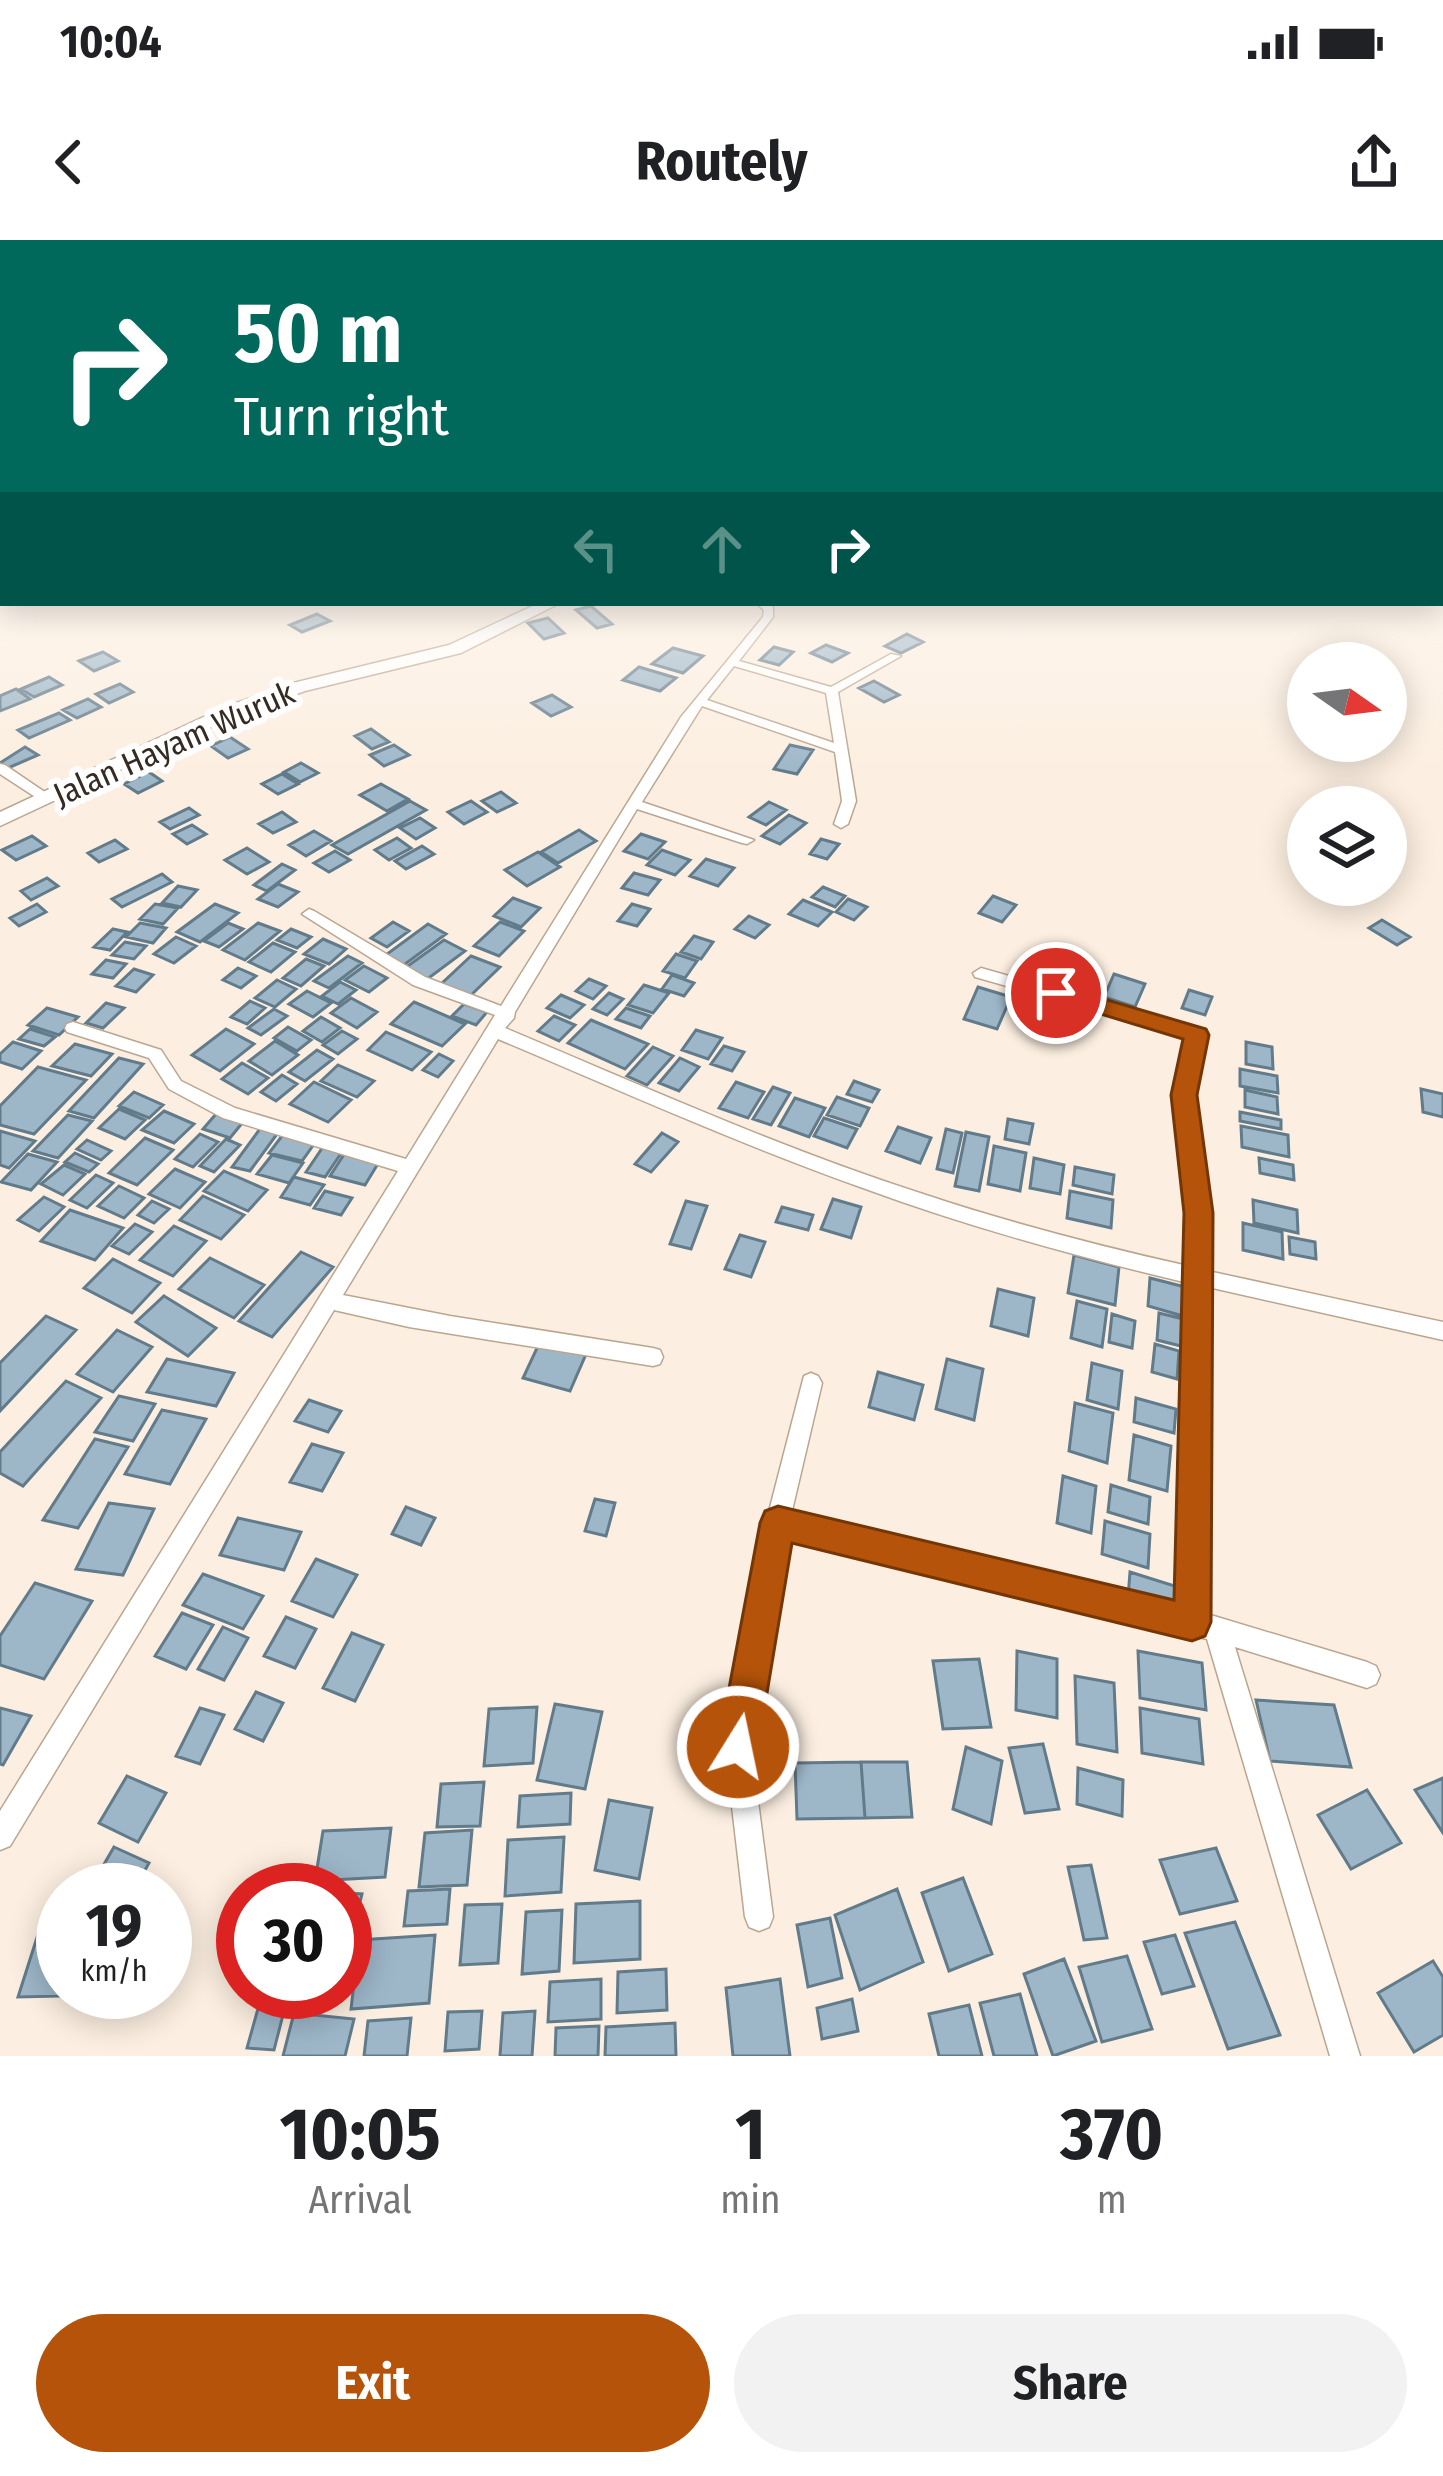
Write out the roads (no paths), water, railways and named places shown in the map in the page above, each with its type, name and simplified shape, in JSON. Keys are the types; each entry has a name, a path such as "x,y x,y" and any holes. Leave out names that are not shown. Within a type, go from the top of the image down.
{"street":[{"name":"Jalan Hayam Wuruk","path":"0,820 231,711 299,687 455,649 546,606"},
{"path":"0,1836 635,804 700,701 769,617 766,606"},
{"path":"730,662 832,691 895,656"},
{"path":"832,691 849,801 841,824"},
{"path":"700,701 842,750"},
{"path":"0,768 49,799"},
{"path":"635,804 747,840"},
{"path":"309,914 419,981 723,1127 921,1201 1199,1279 1443,1330"},
{"path":"982,973 1197,1035 1184,1095 1199,1213 1205,1626 1345,2056"},
{"path":"73,1028 155,1054 175,1085 229,1113 413,1168"},
{"path":"329,1300 409,1322 513,1331 653,1357"},
{"path":"759,1917 738,1747 778,1523 811,1383"},
{"path":"778,1523 1205,1626 1367,1675"}]}
